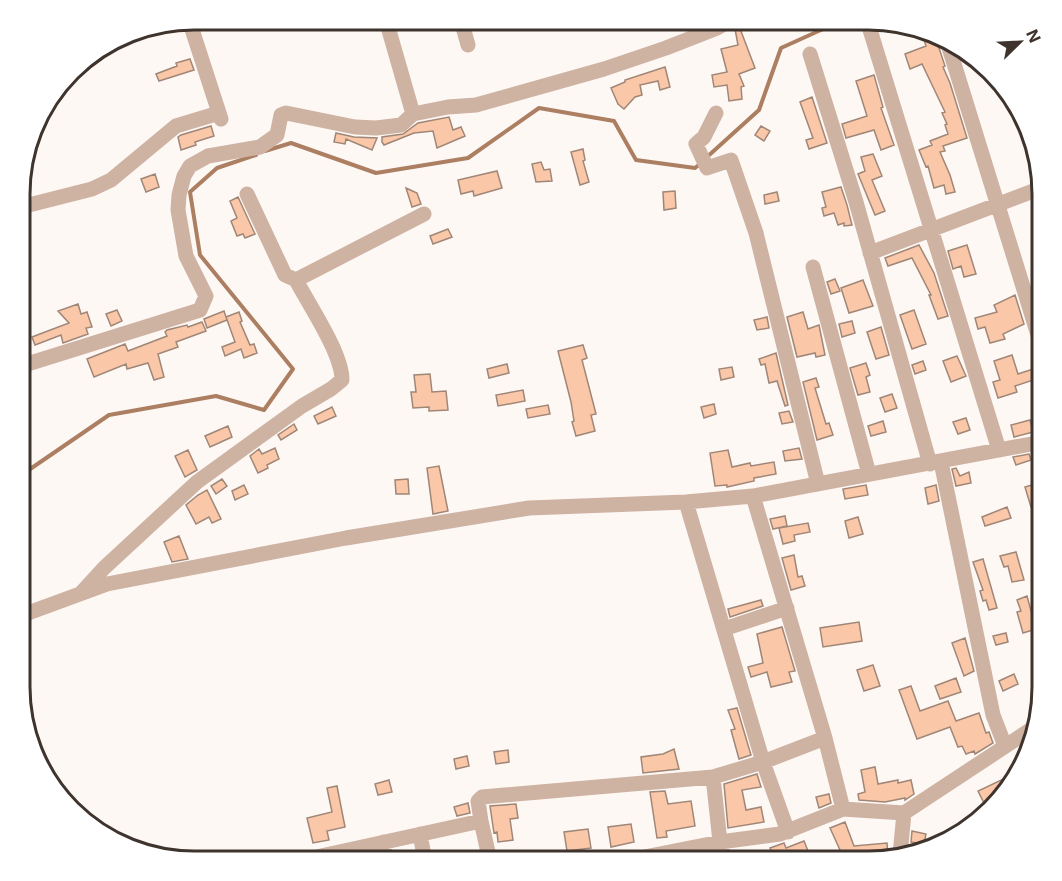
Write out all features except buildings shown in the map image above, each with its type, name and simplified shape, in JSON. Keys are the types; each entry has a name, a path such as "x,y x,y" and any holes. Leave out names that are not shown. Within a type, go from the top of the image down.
{"street":[{"path":"30,205 92,189 111,180 176,126 220,116 192,30"},
{"path":"389,30 413,114"},
{"path":"464,30 468,45"},
{"path":"30,363 200,310 206,296 186,256 178,210 184,176 190,166 208,156 260,147 278,135 281,115 286,113 355,127 401,126 413,114 448,107 476,105 527,92 666,48 712,30"},
{"path":"869,30 999,450"},
{"path":"951,52 1032,315"},
{"path":"810,54 935,463 993,715 1005,746"},
{"path":"716,113 705,137 696,144 707,168 731,160 756,233 818,484"},
{"path":"870,253 1032,191"},
{"path":"80,594 104,568 197,482 342,380 342,370 326,335 296,280 285,276 247,194"},
{"path":"296,280 424,214"},
{"path":"813,267 869,474"},
{"path":"30,612 107,584 346,538 529,508 686,502 753,496 1032,445"},
{"path":"753,496 825,738 843,809"},
{"path":"686,502 763,762 788,832"},
{"path":"724,629 787,608"},
{"path":"675,851 788,832 843,809 904,813 1025,733"},
{"path":"488,851 478,801 482,797 712,777 763,762 825,738"},
{"path":"712,777 722,851"},
{"path":"901,848 904,813"},
{"path":"343,851 481,821"},
{"path":"420,834 423,851"},
{"path":"383,842 385,851"}],"waterway":[{"path":"707,157 759,110 781,48 821,30"},
{"path":"265,151 291,143 376,173 468,158 539,108 614,121 636,160 695,168 700,164"},
{"path":"30,469 109,415 216,396 264,410 293,369 200,255 190,192 217,168 256,155"}]}
